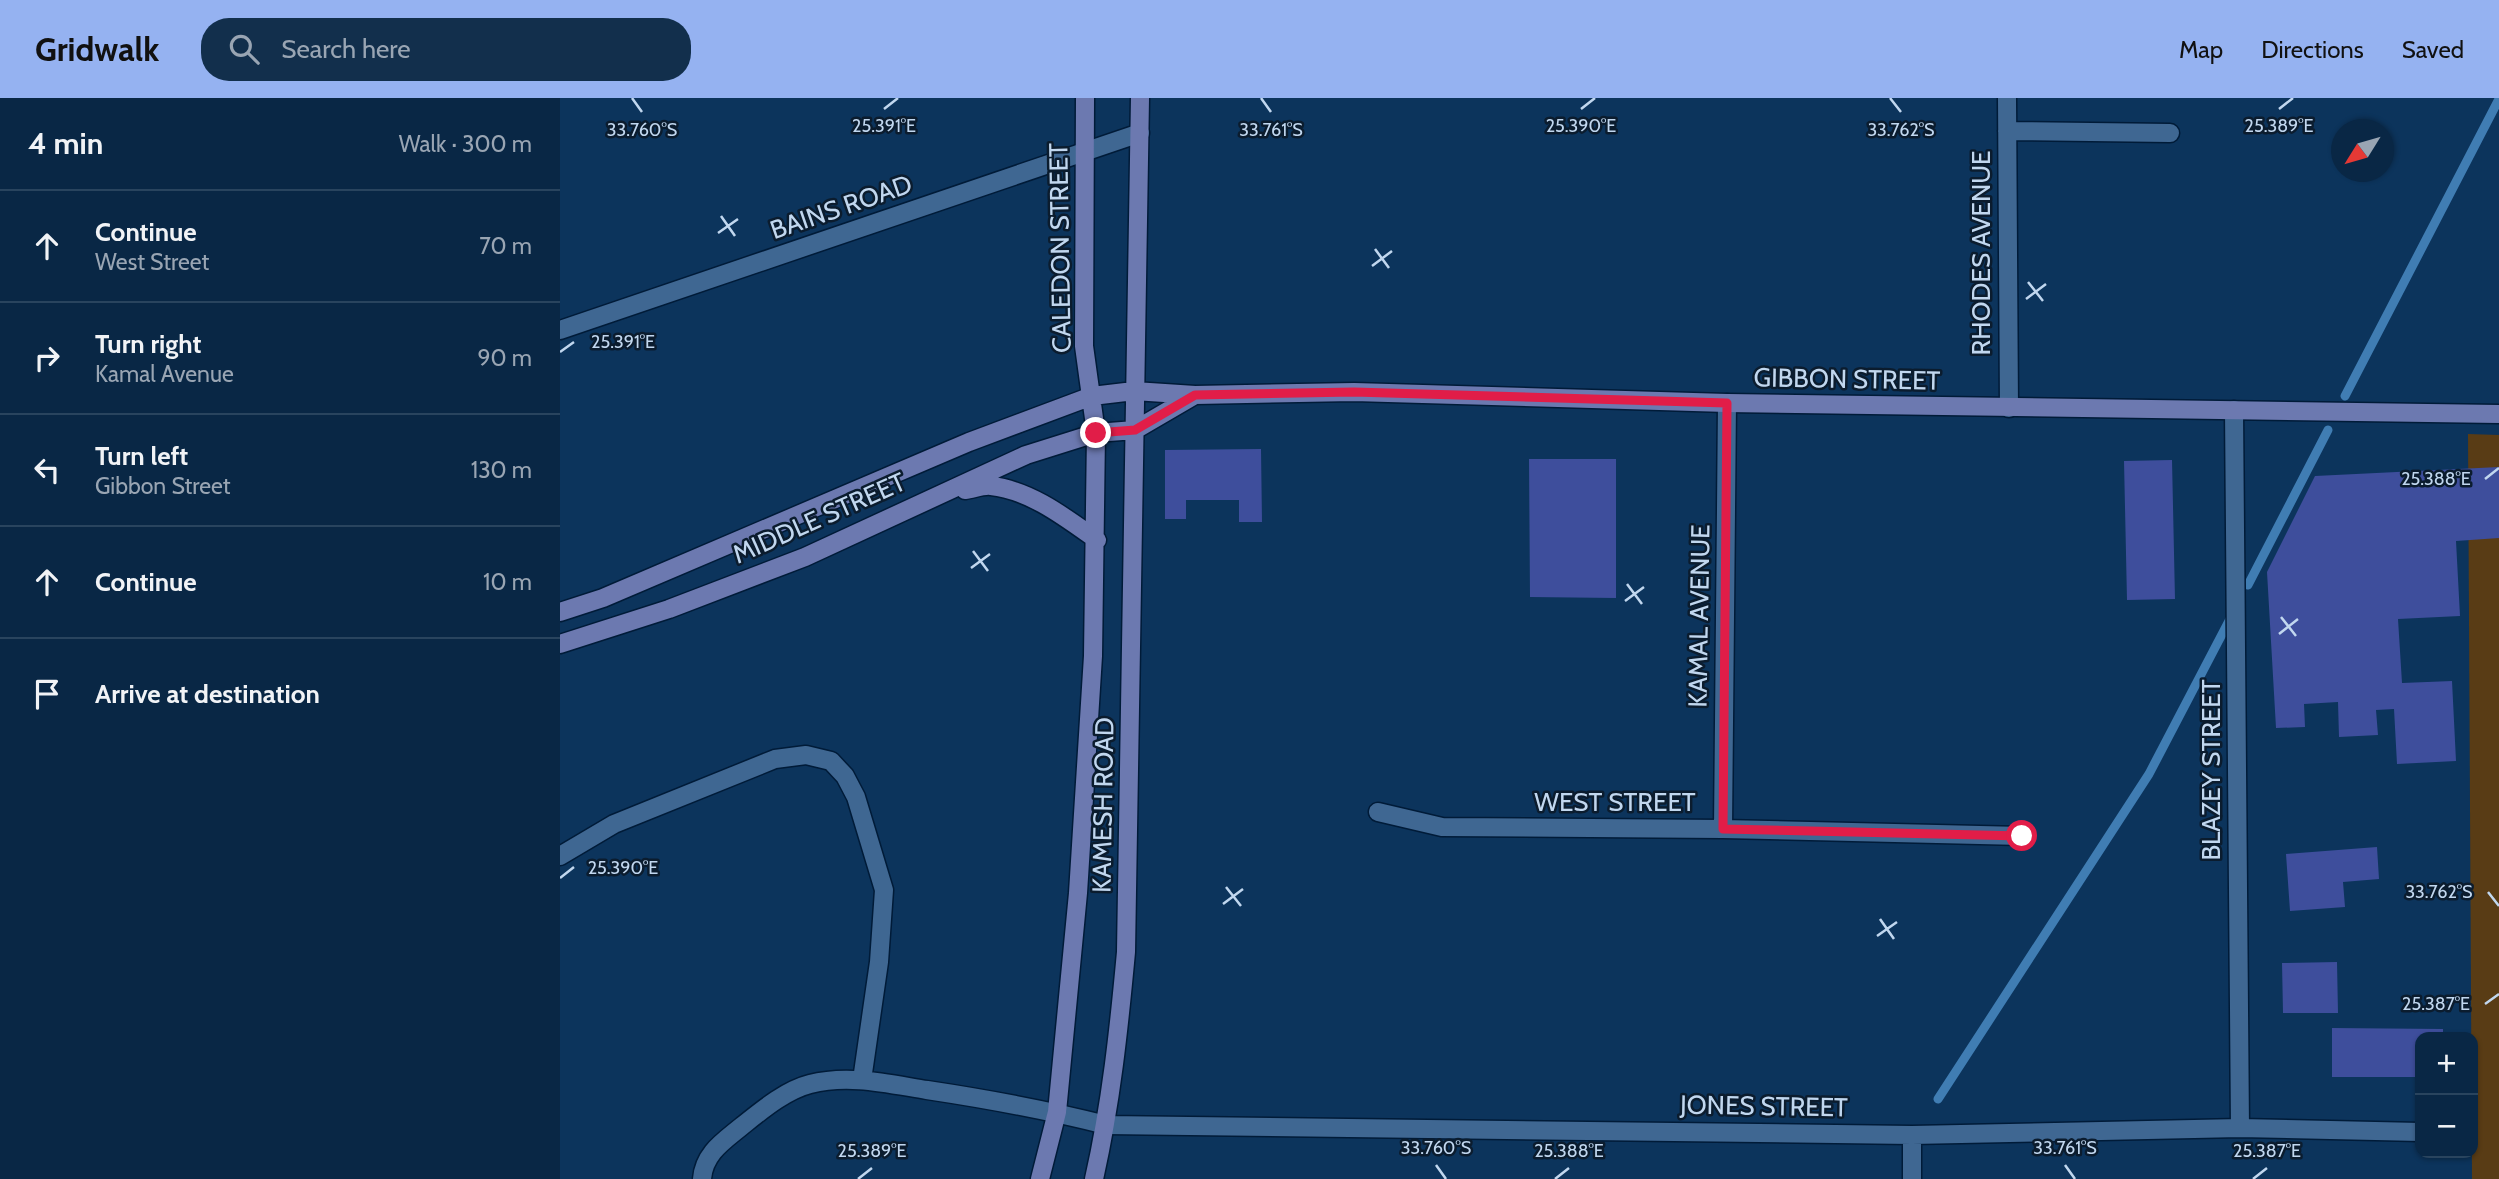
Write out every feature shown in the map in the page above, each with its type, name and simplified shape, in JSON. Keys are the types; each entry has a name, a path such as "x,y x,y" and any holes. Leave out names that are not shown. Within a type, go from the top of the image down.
{"main road":[{"name":"CALEDON STREET","path":"1085,98 1084,346 1096,433"},
{"path":"1134,391 1140,98"},
{"name":"GIBBON STREET","path":"1134,391 1195,395 1354,392 1727,403 2499,414"},
{"name":"MIDDLE STREET","path":"560,612 603,598 969,442 1092,396 1134,391"},
{"name":"KAMESH ROAD","path":"1094,1179 1106,1125 1126,952 1134,391"},
{"name":"GIBBON STREET","path":"1135,430 1195,395"},
{"name":"MIDDLE STREET","path":"560,644 669,609 804,557 1027,455 1096,433 1135,430"},
{"name":"KAMESH ROAD","path":"1040,1179 1057,1112 1079,879 1093,656 1097,540 1096,433"},
{"path":"928,498 989,485 1037,501 1097,540"}],"street":[{"name":"RHODES AVENUE","path":"2007,98 2009,408"},
{"path":"2007,131 2170,133"},
{"name":"BAINS ROAD","path":"560,330 1140,133"},
{"name":"KAMAL AVENUE","path":"1723,829 1727,403"},
{"name":"BLAZEY STREET","path":"2234,410 2240,1128"},
{"path":"560,856 614,824 775,758 806,755 834,764 856,797 884,890 879,962 862,1080"},
{"name":"WEST STREET","path":"1378,812 1442,827 1723,829 2022,836"},
{"name":"JONES STREET","path":"702,1179 708,1157 715,1148 782,1098 811,1084 862,1080 1057,1112 1106,1125 1912,1135 2240,1128 2415,1132"},
{"path":"1912,1135 1912,1179"}],"shaded area":[{"path":"2468,434 2499,435 2499,1179 2472,1179 2472,1158 2478,1158 2478,1032 2471,1032"}],"building":[{"path":"1261,449 1262,522 1239,522 1239,500 1186,500 1186,519 1165,519 1165,450"},
{"path":"1529,459 1616,459 1616,598 1530,597"},
{"path":"2172,460 2175,599 2127,600 2124,461"},
{"path":"2499,467 2499,538 2456,541 2460,616 2398,619 2402,683 2452,681 2456,761 2397,764 2394,709 2376,710 2378,735 2339,737 2338,702 2304,704 2305,727 2276,728 2267,572 2315,476"},
{"path":"2377,847 2379,879 2343,882 2345,907 2290,911 2286,854"},
{"path":"2337,962 2338,1013 2283,1013 2282,963"},
{"path":"2332,1028 2443,1029 2443,1032 2415,1032 2415,1077 2332,1077"}],"waterway":[{"path":"2345,396 2499,99"},
{"path":"2248,585 2328,430"},
{"path":"1938,1099 2149,774 2230,619"}],"route":[{"path":"1096,433 1135,430 1195,395 1354,392 1727,403 1723,829 2022,836"}]}
